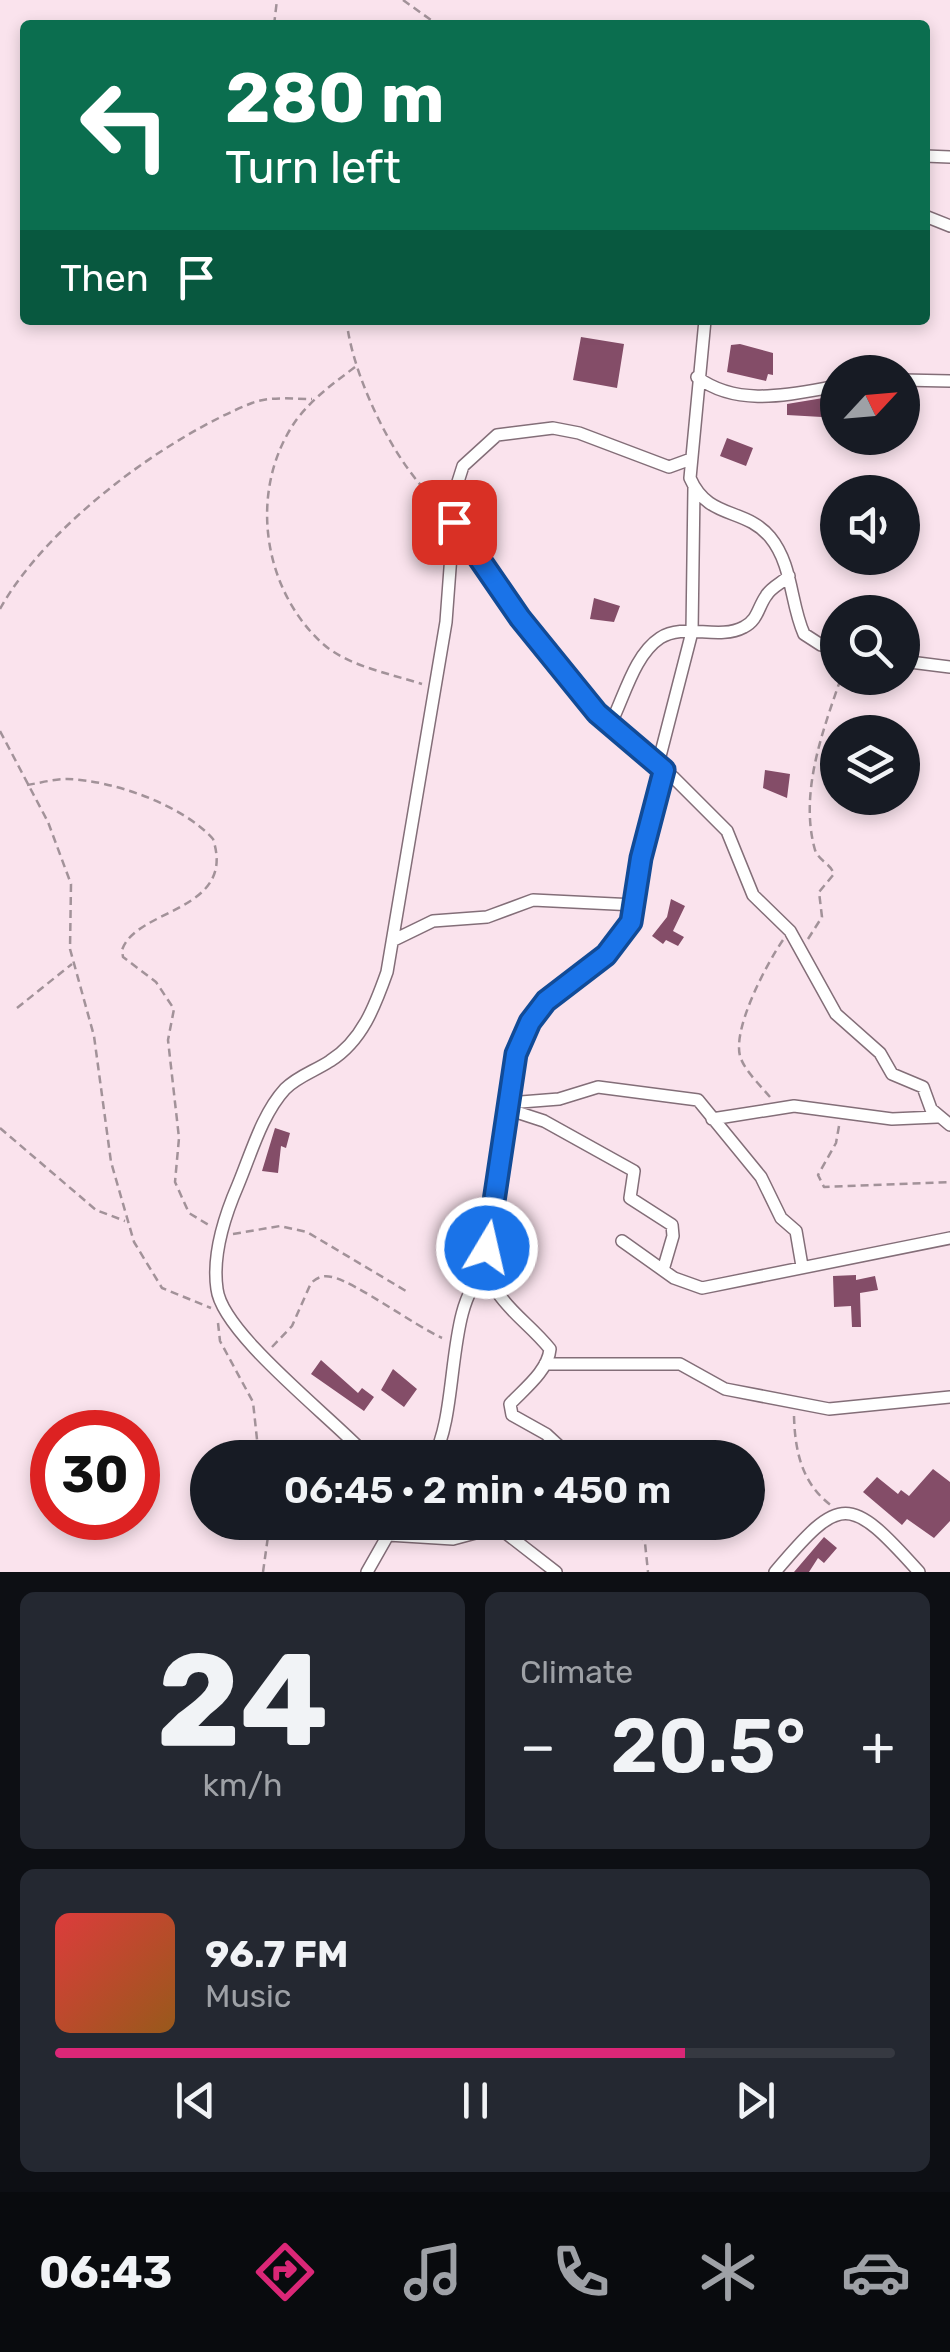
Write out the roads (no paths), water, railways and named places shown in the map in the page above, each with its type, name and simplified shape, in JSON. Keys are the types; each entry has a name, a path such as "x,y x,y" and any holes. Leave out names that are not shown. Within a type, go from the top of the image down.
{"street":[{"path":"438,1440 452,1392 458,1342 472,1286 486,1272 516,1054 530,1022 546,1001 617,945 631,922 641,858 692,632 694,488 690,459 705,325"},
{"path":"698,377 724,393 760,397 820,389"},
{"path":"920,380 950,381"},
{"path":"351,1440 221,1316 217,1292 222,1234 272,1106 294,1081 336,1058 356,1038 378,999 394,940 446,622 454,519 463,466 479,447 509,432 552,428 669,467 690,459"},
{"path":"694,488 712,507 766,532 790,576 804,634 820,645"},
{"path":"454,519 520,618 610,725 661,767 726,831 753,895 790,931 836,1014 880,1053 892,1074 923,1087 937,1117"},
{"path":"610,725 647,651 668,634 718,634 744,628 758,614 766,594 790,576"},
{"path":"920,663 950,667"},
{"path":"394,940 432,921 487,917 533,900 635,905"},
{"path":"508,1106 559,1099 598,1087 698,1100 761,1177 780,1218 796,1232 802,1266"},
{"path":"508,1106 544,1121 634,1171 630,1198 672,1225 673,1236 663,1270"},
{"path":"712,1119 780,1108 838,1110 892,1118 937,1117 950,1125"},
{"path":"622,1241 663,1270 702,1288 743,1283 802,1266 950,1238"},
{"path":"486,1272 506,1306 550,1350 544,1364 510,1408 512,1415 552,1440"},
{"path":"544,1364 680,1364 725,1389 794,1405 845,1410 950,1397"},
{"path":"774,1572 813,1527 825,1517 844,1512 870,1524 919,1572"},
{"path":"367,1572 384,1540"},
{"path":"514,1540 556,1572"}]}
